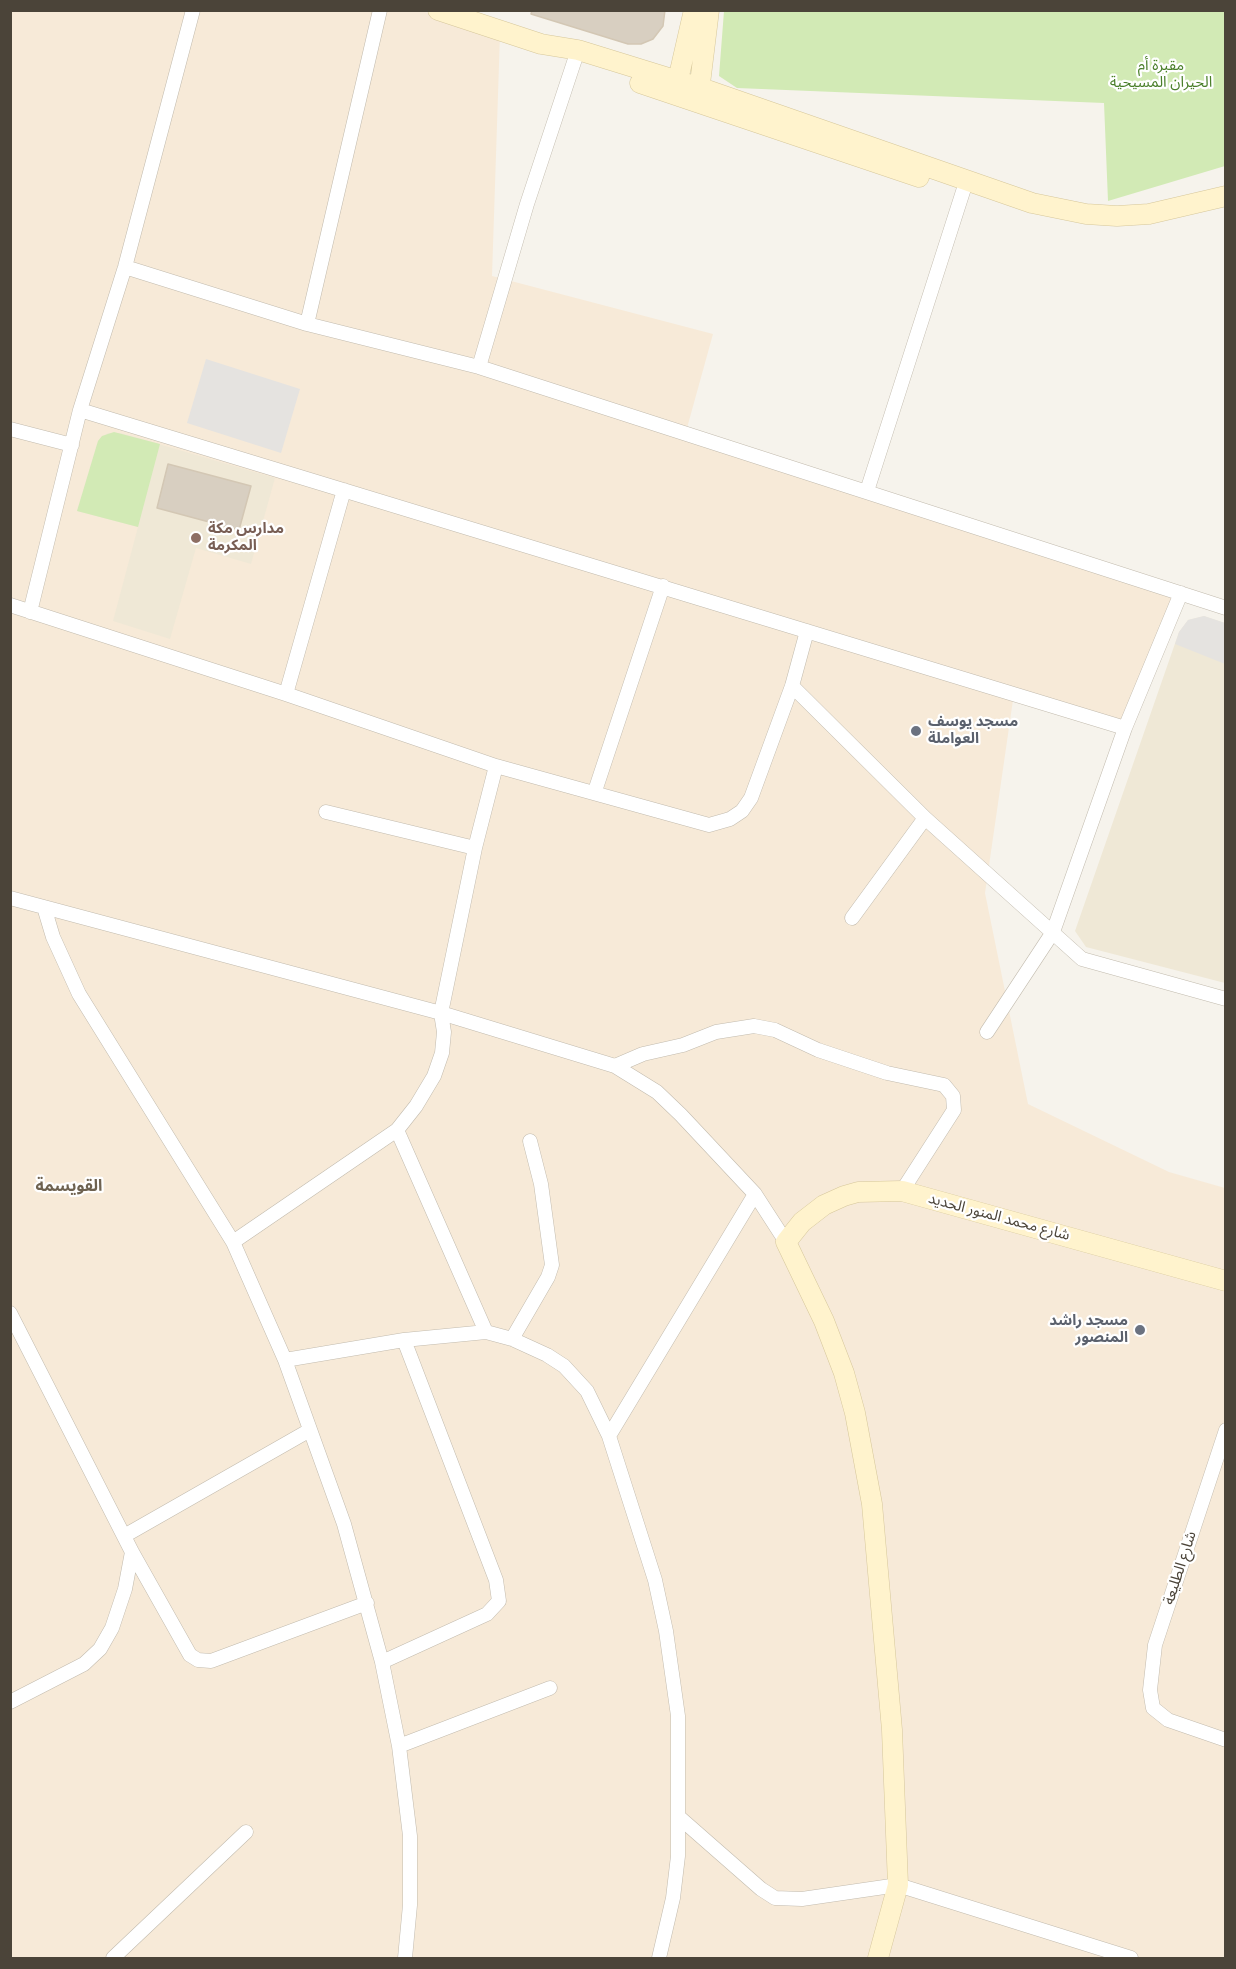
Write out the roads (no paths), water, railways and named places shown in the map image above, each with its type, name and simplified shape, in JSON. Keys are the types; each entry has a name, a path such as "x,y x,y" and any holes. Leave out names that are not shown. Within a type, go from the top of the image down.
{"street":[{"path":"30,612 80,410 125,267 194,10"},
{"path":"307,324 380,10"},
{"path":"438,10 475,16 541,44 965,185 999,200 1011,197 1086,214 1117,216 1149,214 1226,196"},
{"path":"676,87 694,10"},
{"path":"699,95 709,10"},
{"path":"479,367 526,204 577,56"},
{"path":"867,491 965,185"},
{"path":"125,267 307,324 479,367 1226,608"},
{"path":"80,410 1125,728"},
{"path":"10,429 72,445"},
{"path":"286,694 344,490"},
{"path":"595,791 663,586"},
{"path":"987,1032 1053,932 1125,728 1181,593"},
{"path":"10,605 286,694 496,766 595,791 710,825 730,819 742,811 751,798 792,686 807,631"},
{"path":"792,686 925,818 1082,959 1226,999"},
{"path":"233,1242 397,1130 417,1106 434,1076 442,1053 444,1032 441,1012 475,848 496,766"},
{"path":"326,812 475,848"},
{"path":"852,918 925,818"},
{"path":"10,898 441,1012 615,1066 657,1092 681,1114 755,1194 786,1242 824,1321 844,1373 855,1413 872,1504 892,1730 898,1885 878,1959"},
{"path":"44,907 53,937 80,994 233,1242 285,1360 344,1524 382,1662 399,1746 411,1844 410,1905 405,1959"},
{"path":"615,1066 643,1054 683,1045 716,1032 754,1026 775,1030 818,1050 887,1073 944,1084 953,1096 954,1110 902,1191"},
{"path":"397,1130 486,1332"},
{"path":"512,1339 548,1277 552,1265 541,1184 530,1141"},
{"name":"شارع محمد المنور الحديد","path":"786,1242 802,1222 824,1205 858,1192 902,1191 1226,1281"},
{"path":"609,1436 755,1194"},
{"path":"10,1312 132,1552 190,1655 198,1660 211,1660 367,1603"},
{"path":"285,1360 404,1340 486,1332 512,1339 547,1355 564,1366 587,1391 609,1436 655,1580 666,1630 678,1716 680,1818 673,1898 659,1959"},
{"path":"382,1662 487,1614 500,1601 496,1580 404,1340"},
{"path":"124,1536 310,1430"},
{"name":"شارع الطليعة","path":"1224,1440 1155,1645 1150,1690 1153,1708 1167,1720 1226,1740"},
{"path":"10,1702 84,1664 100,1649 112,1628 125,1589 132,1552"},
{"path":"399,1746 550,1688"},
{"path":"680,1818 761,1889 775,1898 802,1899 898,1885 1131,1959"},
{"path":"113,1959 246,1832"}],"place":[{"name":"مدارس مكة المكرمة","path":"196,538"},
{"name":"مسجد يوسف العواملة","path":"916,731"},
{"name":"مسجد راشد المنصور","path":"1140,1330"}],"district":[{"name":"القويسمة","path":"69,1186"}],"park label":[{"name":"مقبرة أم الحيران المسيحية","path":"1161,74"}]}
